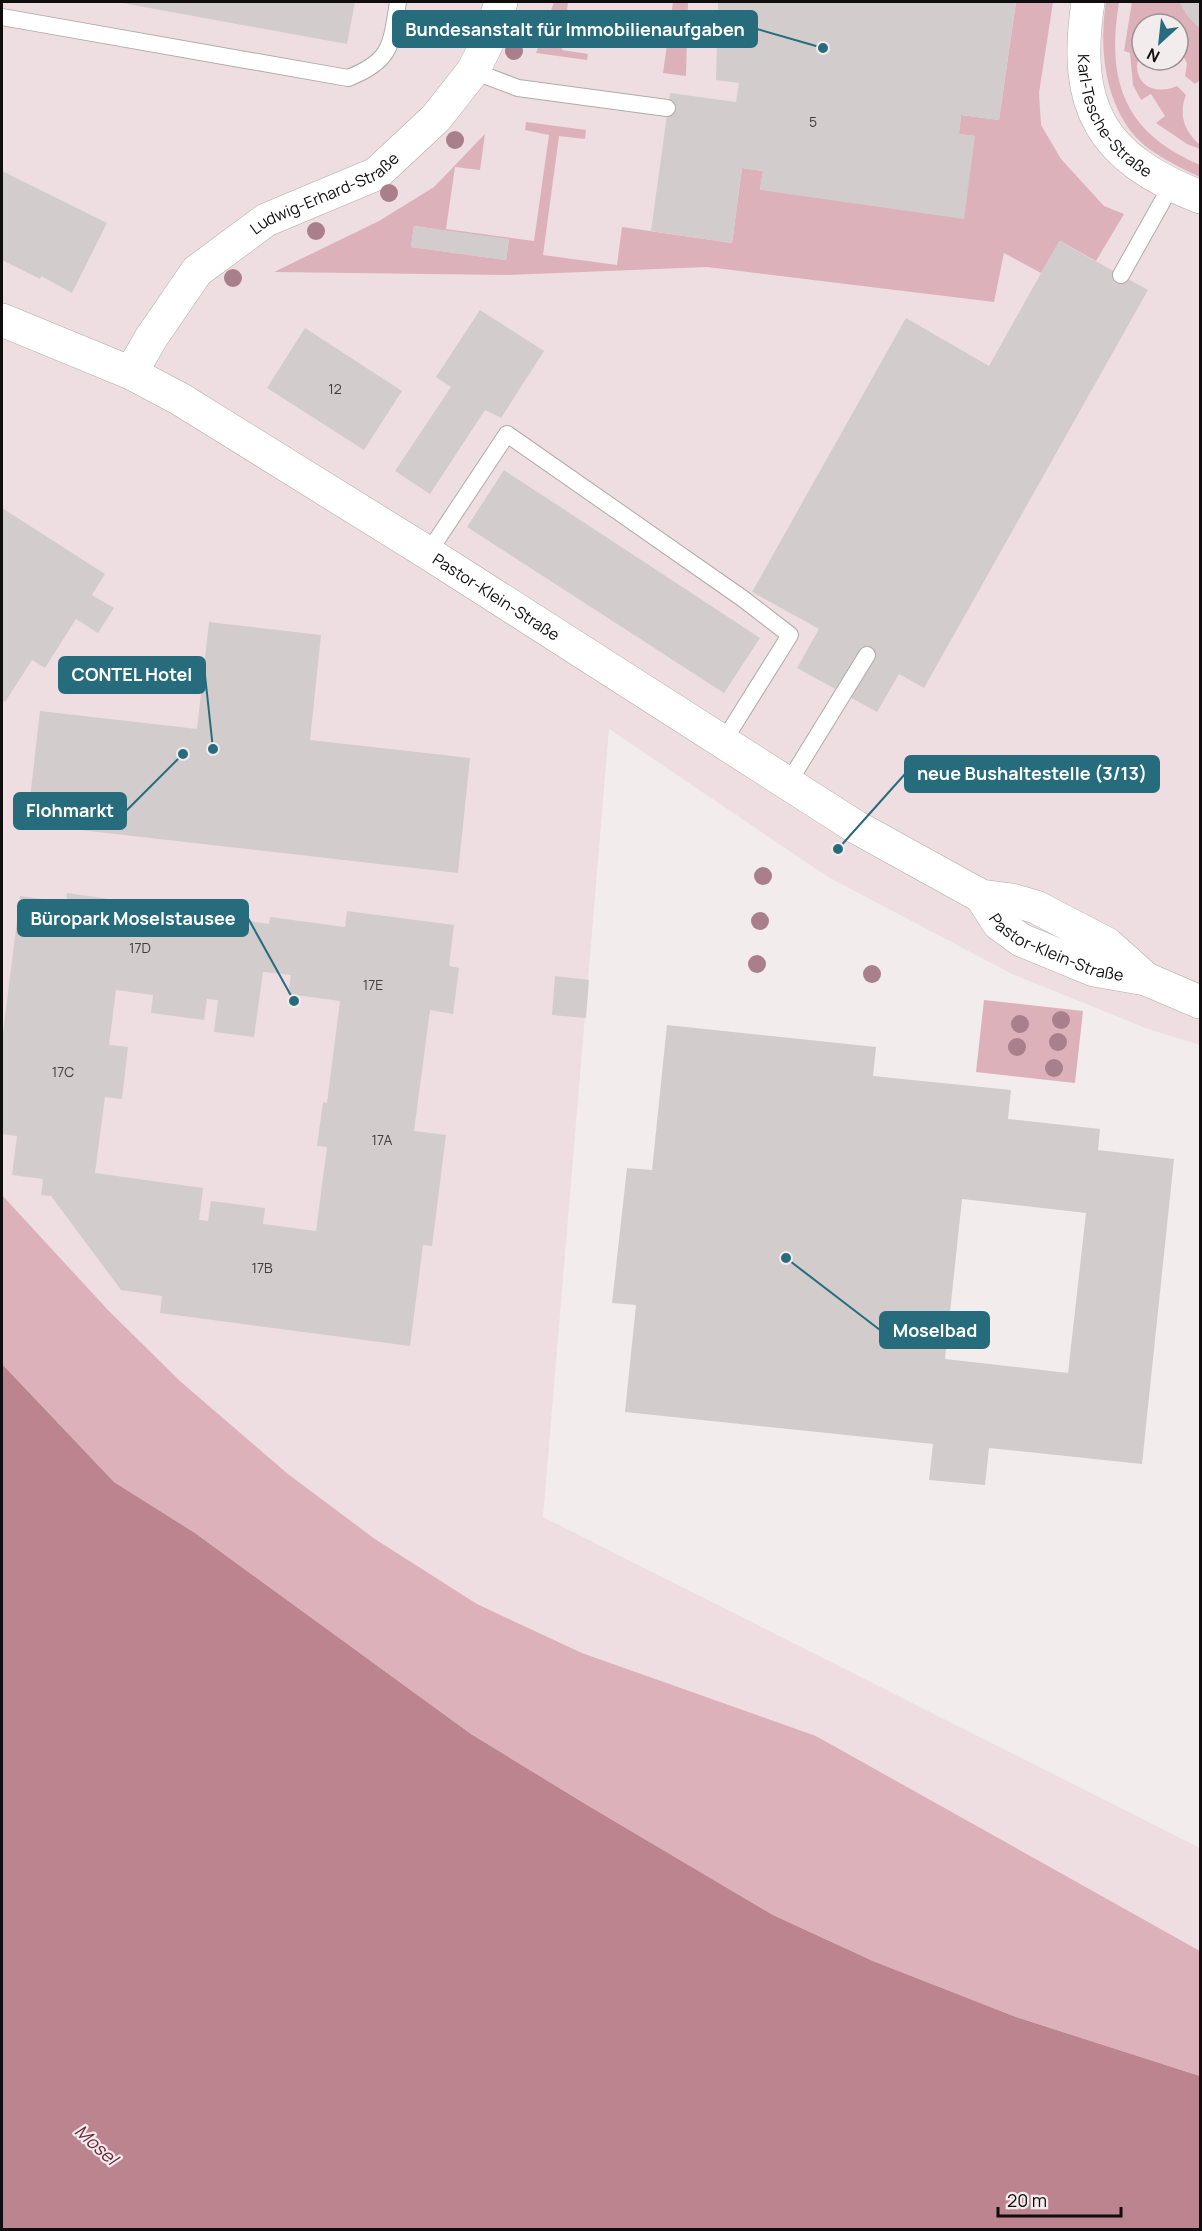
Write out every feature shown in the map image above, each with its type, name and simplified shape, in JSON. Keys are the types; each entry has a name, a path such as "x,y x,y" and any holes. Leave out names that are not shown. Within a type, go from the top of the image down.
{"street":[{"name":"Ludwig-Erhard-Straße","path":"131,373 151,338 197,271 266,220 376,174 436,118 473,70 490,37 501,2"},
{"name":"Karl-Tesche-Straße","path":"1088,2 1084,28 1086,81 1093,113 1115,145 1141,168 1186,191"},
{"name":"Pastor-Klein-Straße","path":"2,320 131,373 180,399 428,554 787,785 856,827 981,896 999,924 1021,940 1094,970 1146,979 1200,1002"}],"lane":[{"path":"2,17 348,78 373,68 392,44 398,2"},
{"path":"473,70 518,88 667,108"},
{"path":"1121,275 1186,191"},
{"path":"428,554 507,434 742,598 790,635 723,742"},
{"path":"787,785 867,655"}],"shaded area":[{"path":"2,2 1200,2 1200,1045 1148,1029 1012,974 828,877 609,729 543,1517 1200,1848 1200,1951 816,1736 582,1653 477,1604 375,1539 288,1474 180,1381 108,1310 2,1195"},
{"path":"554,2 568,2 562,50 588,54 587,60 536,53"},
{"path":"673,2 688,2 686,76 663,73"},
{"path":"1016,2 1053,2 1039,93 1041,125 1061,159 1104,206 1124,214 1096,261 1060,241 1041,273 1004,253 994,302 707,267 507,275 274,272 379,221 434,187 485,134 480,170 455,167 446,229 534,241 549,135 525,130 526,122 586,130 585,139 559,136 543,255 617,265 622,227 732,243 742,168 763,171 760,190 975,136 959,134 961,115 999,120","holes":["414,226 509,240 506,260 411,247"]},
{"path":"1106,2 1119,2 1115,56 1119,80 1126,101 1138,120 1153,137 1174,152 1200,165 1200,177 1148,148 1140,142 1124,121 1110,89 1106,72 1103,36"},
{"path":"1132,2 1180,2 1185,12 1130,12"},
{"path":"1130,14 1130,53 1124,51"},
{"path":"1190,18 1200,28 1200,80 1195,84 1185,76 1186,72 1190,72"},
{"path":"1132,72 1138,72 1141,80 1151,88 1164,90 1177,86 1186,95 1183,109 1184,123 1190,135 1200,145 1200,149 1187,144 1156,123 1165,116 1151,94 1141,100 1133,85"},
{"path":"984,1000 1083,1011 1075,1083 976,1072"},
{"path":"2,1195 108,1310 180,1381 288,1474 375,1539 477,1604 582,1653 816,1736 1200,1951 1200,2076 1016,2017 873,1961 773,1915 471,1734 195,1533 114,1482 2,1364"}],"water":[{"name":"Mosel","path":"2,1364 114,1482 195,1533 471,1734 587,1805 773,1915 873,1961 1016,2017 1200,2076 1200,2229 2,2229"}],"building":[{"path":"117,2 355,2 347,44"},
{"path":"718,2 1016,2 999,120 961,115 959,134 975,136 964,219 760,190 763,171 742,168 732,243 651,231 670,93 736,102 739,83 716,80"},
{"path":"1180,2 1200,2 1200,28 1190,18 1190,12 1185,12"},
{"path":"2,171 107,223 72,293 41,276 40,279 2,260"},
{"path":"414,226 509,239 506,260 411,247"},
{"path":"1059,241 1148,290 924,688 899,674 877,712 797,668 819,629 752,592 906,318 989,366"},
{"path":"480,310 544,351 501,418 485,410 430,494 395,471 451,387 436,377"},
{"path":"305,328 402,391 364,450 267,388"},
{"path":"504,470 760,638 724,693 467,527"},
{"path":"2,508 105,574 92,595 114,608 98,633 76,619 45,668 32,660 5,702 2,699"},
{"path":"209,622 321,635 310,740 470,758 458,873 27,824 40,711 197,729"},
{"path":"67,893 109,899 108,905 195,917 197,905 237,911 236,919 269,924 270,917 345,927 347,911 454,925 449,966 459,968 453,1014 430,1010 414,1131 446,1135 432,1246 423,1245 410,1346 160,1313 162,1296 121,1290 51,1196 41,1195 43,1179 12,1175 17,1136 2,1134 2,1041 20,896 66,902","holes":["263,972 291,975 288,994 340,1001 327,1103 323,1102 317,1146 327,1147 316,1231 263,1224 265,1208 211,1201 208,1221 199,1220 203,1188 95,1173 105,1097 122,1099 128,1047 109,1045 116,990 153,995 151,1013 204,1020 207,999 218,1000 214,1032 254,1037"]},
{"path":"555,976 589,980 586,1018 552,1015"},
{"path":"667,1025 876,1047 873,1076 1011,1090 1008,1119 1100,1129 1098,1150 1174,1159 1142,1464 989,1448 985,1485 929,1480 933,1444 625,1412 636,1305 612,1303 627,1168 652,1170","holes":["962,1199 1086,1213 1068,1373 945,1359"]}],"place":[{"name":"Bundesanstalt für Immobilienaufgaben","path":"823,48"},
{"name":"CONTEL Hotel","path":"213,749"},
{"name":"Flohmarkt","path":"183,754"},
{"name":"neue Bushaltestelle (3/13)","path":"838,849"},
{"name":"Büropark Moselstausee","path":"294,1001"},
{"name":"Moselbad","path":"786,1258"}]}
